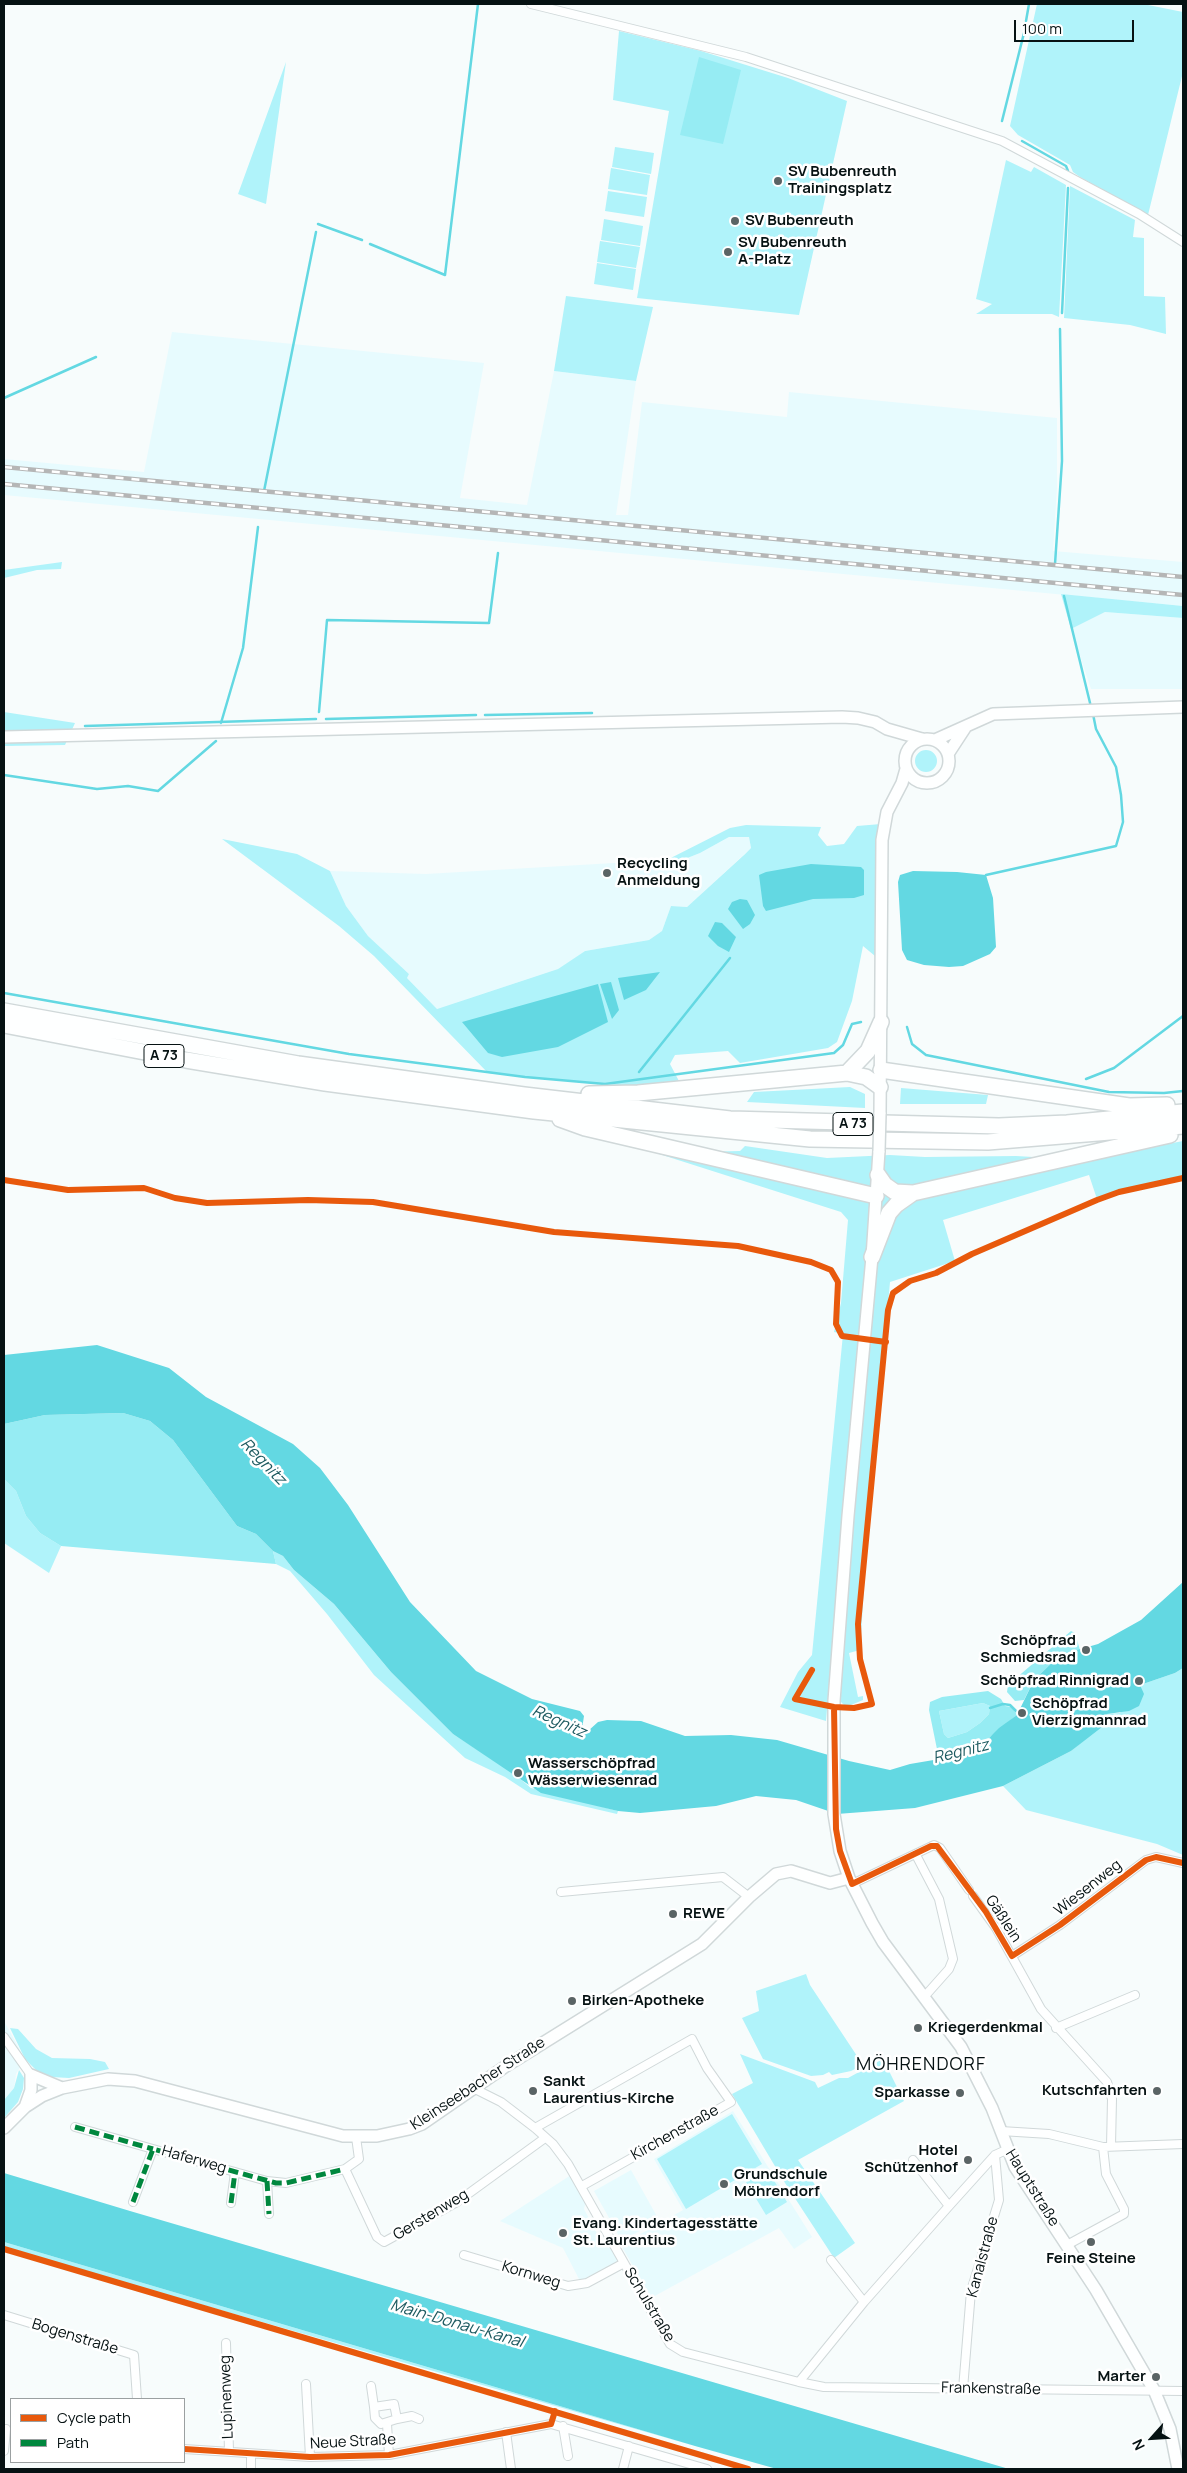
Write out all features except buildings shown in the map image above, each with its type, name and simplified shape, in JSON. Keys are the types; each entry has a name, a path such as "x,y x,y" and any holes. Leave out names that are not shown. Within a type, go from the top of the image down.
{"highway":[{"name":"A 73","path":"4,1011 298,1064 524,1095 730,1119 849,1124 999,1126 1057,1124 1183,1112"},
{"path":"847,1073 868,1052 881,1022"},
{"name":"A 73","path":"4,1025 186,1060 325,1083 534,1112 810,1139 988,1142 1183,1126"},
{"path":"881,1070 1129,1106 1183,1106"},
{"path":"524,1095 638,1093 847,1073 866,1077 880,1087"},
{"path":"534,1112 585,1128 876,1196"},
{"path":"878,1175 885,1185 895,1192 913,1193 1134,1145 1183,1131"},
{"path":"872,1257 890,1214 896,1205 913,1193"}],"street":[{"path":"531,4 746,57 1002,141 1139,214 1183,242"},
{"path":"4,737 842,717 875,722 887,729 922,739 935,740 993,714 1183,708"},
{"path":"948,754 969,724"},
{"path":"887,729 906,754"},
{"path":"922,739 915,742 906,754 906,769 910,775 922,782"},
{"path":"898,794 908,787 922,782 935,782 941,778 948,767 948,754 945,748 935,740"},
{"name":"Hauptstraße","path":"906,769 898,794 887,812 882,840 881,1070 878,1175 848,1516 834,1721 834,1814 840,1851 850,1881 883,1942 925,1996 961,2047 985,2094 1006,2150 1015,2167 1067,2244 1128,2343 1154,2390 1170,2429 1179,2462"},
{"name":"Gäßlein","path":"916,1855 931,1846 937,1846 996,1928 1035,2000 1056,2028 1107,2082 1112,2099 1106,2174 1124,2209 1124,2214 1067,2244"},
{"path":"850,1881 916,1855 939,1898 953,1960 939,1981 925,1996"},
{"name":"Wiesenweg","path":"1012,1956 1060,1925 1146,1860 1156,1857 1183,1863"},
{"name":"Kleinseebacher Straße","path":"4,2128 25,2107 62,2088 108,2079 134,2081 326,2133 356,2137 395,2133 409,2129 422,2124 506,2066 702,1944 768,1878 784,1871 791,1871 824,1882 850,1881"},
{"path":"561,1892 723,1877 749,1897"},
{"path":"1056,2028 1135,1995"},
{"path":"4,2037 31,2075 62,2088"},
{"name":"Kirchenstraße","path":"535,2128 692,2039 707,2068 730,2102 582,2186"},
{"path":"25,2107 31,2090 31,2075"},
{"name":"Schulstraße","path":"475,2089 501,2102 535,2128 568,2164 666,2338 675,2348 683,2352 799,2382"},
{"name":"Haferweg","path":"75,2127 267,2181 286,2183 345,2169"},
{"path":"1000,2131 1049,2134 1107,2147 1183,2144"},
{"path":"345,2169 358,2159 356,2137"},
{"name":"Gerstenweg","path":"345,2169 377,2237 384,2242 457,2202 545,2138"},
{"name":"Haferweg","path":"133,2202 153,2149"},
{"path":"799,2382 864,2302 949,2206 995,2156 1006,2150"},
{"name":"Kanalstraße","path":"963,2389 971,2291 999,2200 995,2156"},
{"path":"913,2160 949,2206"},
{"name":"Haferweg","path":"231,2203 235,2172"},
{"path":"267,2181 269,2214"},
{"name":"Kornweg","path":"464,2255 568,2286 587,2283 624,2263"},
{"path":"831,2260 864,2302"},
{"name":"Bogenstraße","path":"4,2315 134,2355 137,2398"},
{"name":"Lupinenweg","path":"226,2343 229,2451"},
{"name":"Frankenstraße","path":"799,2382 824,2387 1183,2391"},
{"path":"306,2384 310,2457"},
{"path":"371,2386 375,2418 381,2424 387,2424 392,2419 412,2416 419,2419"},
{"path":"374,2407 394,2404 397,2419"},
{"path":"387,2424 390,2455"},
{"name":"Neue Straße","path":"185,2449 310,2457 390,2455 551,2424 708,2469"},
{"path":"563,2426 568,2456"},
{"path":"4,2452 7,2429"},
{"path":"506,2432 511,2469"},
{"path":"623,2469 629,2446"},
{"path":"251,2454 251,2469"}],"shaded area":[{"path":"1037,4 1143,4 1183,12 1183,72 1148,215 1080,177 1073,172 1070,165 1018,135 1010,126"},
{"name":"SV Bubenreuth","path":"619,31 701,51 788,78 847,101 799,315 637,298 669,111 613,100"},
{"path":"699,57 741,70 723,144 680,135"},
{"path":"286,62 266,204 238,194"},
{"path":"615,147 654,153 651,174 612,167"},
{"path":"1006,160 1031,172 1034,167 1066,185 1059,317 1052,314 976,314 992,304 976,299"},
{"path":"611,168 650,175 647,195 608,189"},
{"path":"1070,186 1135,220 1133,237 1144,238 1144,296 1165,297 1166,334 1130,325 1064,318"},
{"path":"608,191 647,197 644,217 605,211"},
{"path":"604,219 643,226 640,246 601,240"},
{"path":"600,241 640,247 636,268 597,262"},
{"path":"597,263 636,269 633,290 594,284"},
{"path":"566,296 653,307 636,381 554,371"},
{"path":"172,332 484,363 460,498 527,505 554,371 636,381 616,515 628,515 642,402 787,417 789,392 1057,418 1057,488 1053,551 1183,562 1183,606 4,495 4,459 144,472"},
{"path":"62,562 61,569 37,570 4,578 4,570"},
{"path":"1061,594 1183,606 1183,618 1105,612 1071,629"},
{"path":"1105,612 1183,618 1183,689 1091,689 1071,629"},
{"path":"4,712 75,723 65,745 4,746"},
{"path":"926,750 934,753 937,761 934,769 926,772 918,769 915,761 918,753"},
{"path":"881,824 875,956 863,946 852,1001 837,1042 828,1048 740,1063 728,1051 675,1055 670,1064 680,1083 635,1088 488,1073 374,956 339,926 222,839 297,854 330,871 346,906 368,936 409,974 407,978 437,1009 558,969 585,951 649,940 662,931 671,906 687,907 751,848 749,837 729,837 700,853 657,870 655,866 730,828 746,825 821,827 818,835 827,846 844,844 857,826"},
{"path":"749,836 751,848 687,907 671,906 662,931 649,940 585,951 558,969 437,1009 407,978 409,974 368,936 346,906 330,871 426,874 648,861 657,870 700,853 729,837"},
{"path":"850,1087 865,1094 865,1108 747,1102 754,1092"},
{"path":"901,1088 988,1095 986,1104 900,1104"},
{"path":"1183,1141 1183,1176 1112,1193 1097,1199 1089,1175 943,1220 955,1261 890,1282 868,1526 860,1650 849,1653 858,1697 863,1696 863,1700 851,1705 844,1705 841,1702 842,1523 826,1721 780,1707 798,1672 812,1655 843,1334 834,1332 841,1303 848,1220 841,1212 656,1153 740,1151 745,1146 827,1158 890,1155 925,1157 1016,1156 1086,1160"},
{"path":"123,1413 150,1421 173,1440 237,1526 256,1534 273,1551 276,1564 61,1546 40,1533 26,1516 16,1491 4,1479 4,1424 45,1415"},
{"path":"4,1479 16,1491 26,1516 40,1533 61,1546 49,1573 4,1543"},
{"path":"273,1551 283,1556 294,1570 334,1604 391,1672 453,1734 513,1773 531,1788 618,1811 617,1814 531,1794 505,1777 465,1758 374,1675 327,1614 290,1571 276,1564"},
{"path":"1071,1631 1075,1633 1080,1650 1060,1655 1034,1680 1024,1700 1015,1701 1007,1692 1008,1685"},
{"path":"1183,1668 1183,1855 1157,1844 1026,1810 1003,1786 1071,1751 1104,1723 1106,1714 1120,1713 1140,1685 1175,1673"},
{"path":"988,1691 1001,1699 1005,1706 1012,1707 1017,1715 969,1754 939,1759 929,1710 930,1702 942,1697","holes":["983,1703 990,1706 989,1714 967,1732 948,1738 944,1734 939,1711"]},
{"path":"983,1703 990,1706 989,1714 980,1723 967,1732 948,1738 944,1734 939,1711"},
{"path":"806,1974 810,1985 863,2065 851,2071 832,2075 829,2072 823,2075 811,2076 763,2059 742,2018 759,2011 756,1991"},
{"path":"4,2021 25,2059 16,2074 14,2088 4,2100"},
{"path":"10,2028 18,2029 36,2049 52,2058 90,2059 105,2062 109,2069 69,2078 51,2077 37,2071 25,2059"},
{"path":"740,2054 815,2082 818,2088 839,2078 848,2078 883,2059 904,2101 798,2160 855,2243 834,2258 785,2183 732,2094 753,2083"},
{"path":"19,2070 24,2078 23,2089 18,2102 4,2118 4,2100 14,2088"},
{"name":"Grundschule Möhrendorf","path":"733,2111 812,2237 794,2249 779,2228 651,2298 621,2245 683,2210 654,2159"},
{"path":"732,2114 762,2164 686,2209 657,2159"},
{"path":"767,2169 787,2202 766,2215 746,2182"},
{"path":"631,2170 659,2220 622,2241 594,2191"},
{"name":"Evang. Kindertagesstätte St. Laurentius","path":"571,2175 586,2201 584,2209 603,2245 610,2246 617,2260 616,2263 580,2281 563,2248 500,2221"},
{"path":"4,2242 695,2446 4,2248"}],"water":[{"path":"811,864 861,867 864,870 864,895 854,898 813,899 766,911 763,906 759,875"},
{"path":"913,871 986,875 993,898 996,947 990,954 963,966 924,965 907,960 902,950 898,882 900,875"},
{"path":"740,899 747,900 755,915 750,924 743,929 728,909 732,902"},
{"path":"715,922 722,923 736,937 729,952 718,946 708,936"},
{"path":"660,972 646,990 624,1000 618,978"},
{"path":"611,982 619,1010 612,1019 600,984"},
{"path":"598,984 608,1022 558,1047 502,1057 488,1053 462,1022"},
{"name":"Regnitz","path":"97,1345 169,1368 206,1397 293,1444 320,1468 348,1505 410,1602 476,1671 532,1699 580,1711 584,1716 583,1732 588,1731 598,1722 607,1720 641,1721 685,1736 731,1735 777,1740 849,1761 890,1770 910,1764 969,1754 979,1748 999,1728 1017,1715 1034,1680 1060,1655 1098,1644 1141,1620 1183,1582 1183,1668 1175,1673 1140,1685 1144,1694 1139,1706 1129,1711 1107,1714 1102,1727 1071,1751 1003,1786 915,1808 837,1814 796,1800 756,1796 716,1806 640,1813 618,1811 541,1793 453,1734 391,1672 334,1604 294,1570 283,1556 273,1551 256,1534 237,1526 173,1440 150,1421 123,1413 45,1415 4,1424 4,1355"},
{"name":"Main-Donau-Kanal","path":"4,2173 1009,2469 777,2469 695,2446 4,2242"}],"waterway":[{"path":"370,244 445,275 478,4"},
{"path":"1026,21 1029,4"},
{"path":"1002,121 1024,33"},
{"path":"1022,141 1066,166 1068,171"},
{"path":"1062,313 1068,188"},
{"path":"318,224 362,240"},
{"path":"264,491 316,232"},
{"path":"1055,564 1062,461 1060,329"},
{"path":"4,398 96,357"},
{"path":"221,723 243,648 258,527"},
{"path":"319,712 327,620 489,623 498,553"},
{"path":"1064,596 1091,707"},
{"path":"485,715 592,713"},
{"path":"986,875 1116,846 1123,822 1121,795 1116,767 1096,729 1093,714"},
{"path":"326,719 476,715"},
{"path":"85,726 316,719"},
{"path":"4,775 97,789 128,786 158,791 216,741"},
{"path":"639,1072 730,958"},
{"path":"4,993 349,1054 525,1077 605,1084 834,1053 843,1045 852,1024 861,1022"},
{"path":"1086,1079 1114,1068 1183,1016"},
{"path":"907,1027 912,1044 926,1055 1109,1092 1164,1093 1183,1091"},
{"path":"990,1708 1003,1704 1010,1705 1019,1714"}],"railway":[{"path":"4,467 1183,577"},
{"path":"4,484 1183,595"}],"marked path":[{"path":"75,2127 153,2149"},
{"path":"133,2202 153,2149 276,2183 286,2183 341,2170"},
{"path":"231,2203 235,2172"},
{"path":"267,2181 269,2214"}],"cycle path":[{"path":"812,1670 795,1699 834,1707 854,1708 872,1704 860,1659 858,1624 888,1310 893,1293 910,1281 936,1273 972,1254 1097,1200 1119,1192 1183,1178"},
{"path":"4,1180 68,1190 144,1188 175,1198 207,1203 308,1200 373,1202 554,1232 738,1246 811,1262 831,1270 838,1282 836,1324 842,1336 886,1342"},
{"path":"834,1707 836,1829 840,1851 852,1884 931,1846 937,1846 986,1912 1012,1956 1060,1925 1146,1860 1156,1857 1183,1863"},
{"path":"4,2249 748,2469"},
{"path":"185,2449 310,2457 389,2455 551,2424 555,2411"}],"place":[{"name":"SV Bubenreuth Trainingsplatz","path":"778,181"},
{"name":"SV Bubenreuth","path":"735,221"},
{"name":"SV Bubenreuth A-Platz","path":"728,252"},
{"name":"Recycling Anmeldung","path":"607,873"},
{"name":"Schöpfrad Schmiedsrad","path":"1086,1650"},
{"name":"Schöpfrad Rinnigrad","path":"1139,1681"},
{"name":"Schöpfrad Vierzigmannrad","path":"1022,1713"},
{"name":"Wasserschöpfrad Wässerwiesenrad","path":"518,1773"},
{"name":"REWE","path":"673,1914"},
{"name":"Birken-Apotheke","path":"572,2001"},
{"name":"Kriegerdenkmal","path":"918,2028"},
{"name":"Sankt Laurentius-Kirche","path":"533,2091"},
{"name":"Kutschfahrten","path":"1157,2091"},
{"name":"Sparkasse","path":"960,2093"},
{"name":"Hotel Schützenhof","path":"968,2160"},
{"name":"Grundschule Möhrendorf","path":"724,2184"},
{"name":"Evang. Kindertagesstätte St. Laurentius","path":"563,2233"},
{"name":"Feine Steine","path":"1091,2242"},
{"name":"Marter","path":"1156,2377"}],"district":[{"name":"MÖHRENDORF","path":"921,2065"}]}
